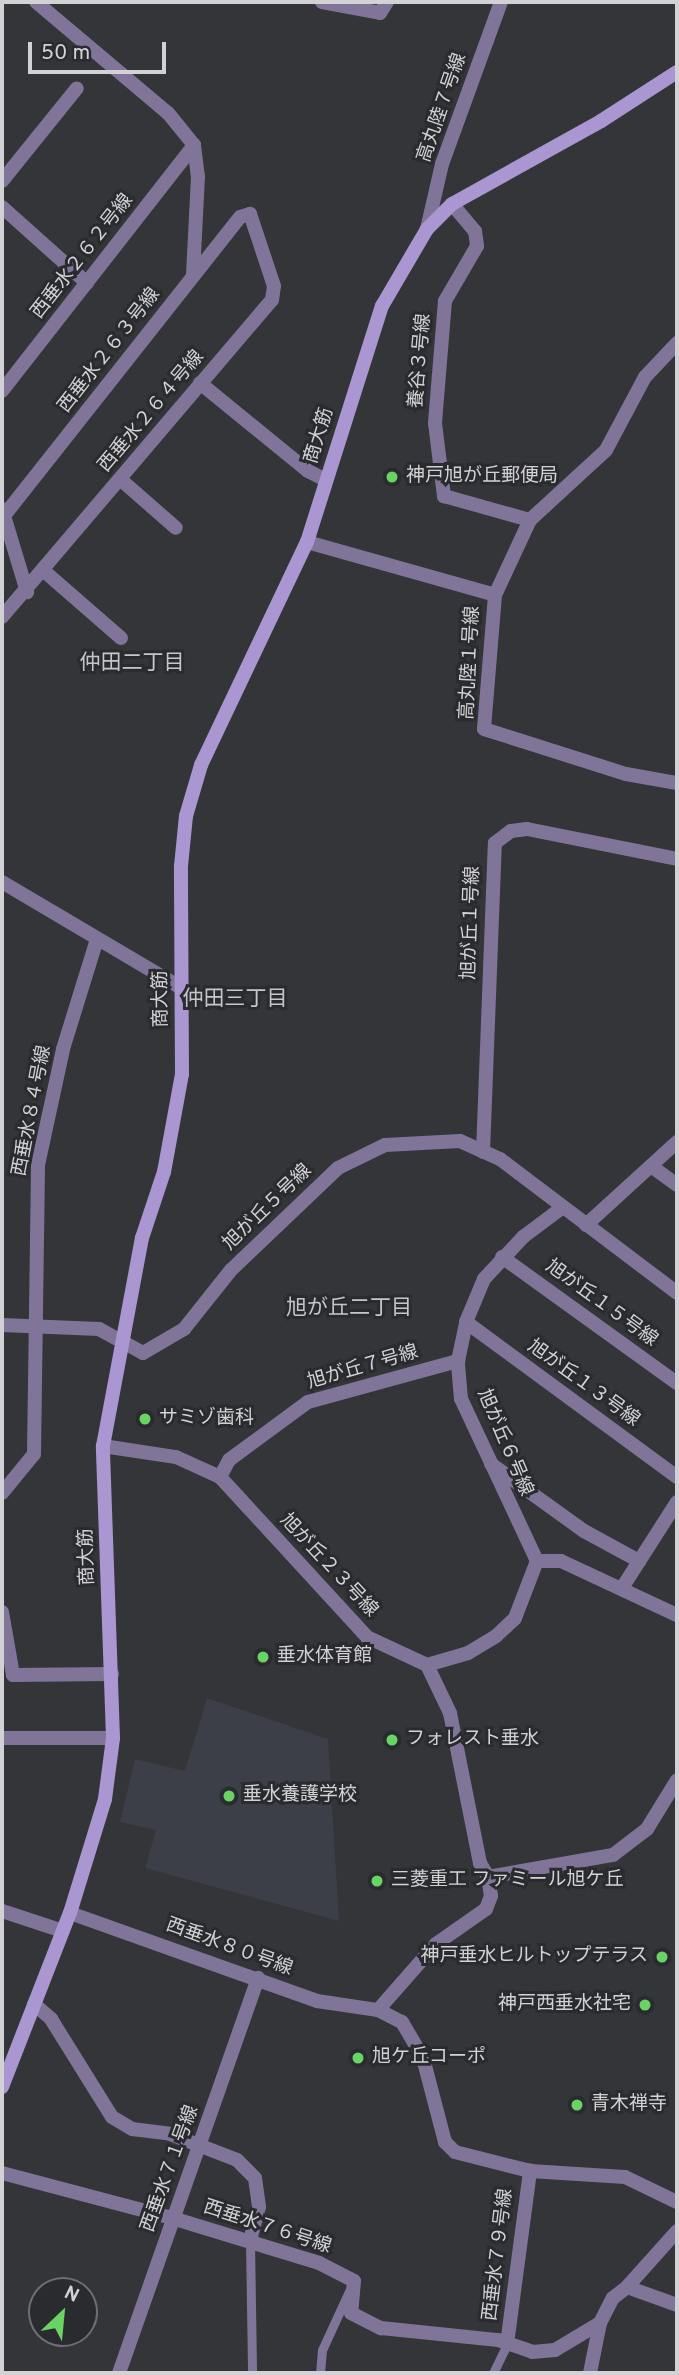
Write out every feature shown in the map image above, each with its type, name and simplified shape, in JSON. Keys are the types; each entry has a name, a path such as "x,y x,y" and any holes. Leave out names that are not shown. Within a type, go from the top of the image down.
{"street":[{"path":"36,2 168,113 194,145 198,176 193,277"},
{"path":"322,2 380,13 387,2"},
{"name":"高丸陸７号線","path":"427,229 442,163 501,2"},
{"name":"商大筋","path":"2,2087 70,1913 105,1799 113,1738 103,1446 120,1342 142,1238 164,1172 182,1074 181,866 186,816 201,765 307,542 382,306 427,229 452,204 674,78"},
{"path":"2,181 77,89"},
{"name":"西垂水２６２号線","path":"2,391 194,145"},
{"name":"養谷３号線","path":"452,204 475,231 477,246 445,301 435,423 444,496 530,520"},
{"path":"2,207 87,283"},
{"name":"西垂水２６３号線","path":"3,512 240,217 250,214"},
{"name":"西垂水２６４号線","path":"2,617 27,592 272,300 274,286 250,214"},
{"path":"495,595 530,520 606,450 645,377 677,343"},
{"path":"200,383 308,471 326,480"},
{"path":"120,479 176,528"},
{"path":"3,512 27,592"},
{"name":"高丸陸１号線","path":"307,542 495,595 484,729 626,774 677,783"},
{"path":"44,571 121,638"},
{"name":"旭が丘１号線","path":"483,1152 495,842 511,831 527,829 677,859"},
{"path":"2,882 181,988"},
{"name":"西垂水８４号線","path":"2,1493 34,1454 38,1165 63,1048 97,939"},
{"name":"旭が丘５号線","path":"120,1342 143,1353 184,1329 232,1270 338,1168 385,1145 460,1141 483,1152 564,1207 677,1293"},
{"path":"586,1226 677,1142"},
{"path":"651,1166 677,1185"},
{"name":"旭が丘６号線","path":"537,1562 488,1462 461,1399 458,1361 466,1322 484,1279 502,1257 564,1207"},
{"name":"旭が丘１５号線","path":"502,1257 677,1382"},
{"name":"旭が丘１３号線","path":"466,1322 677,1477"},
{"path":"2,1325 99,1329 120,1342"},
{"name":"旭が丘７号線","path":"220,1477 229,1460 308,1402 458,1361"},
{"path":"103,1446 176,1457 220,1477"},
{"path":"488,1462 584,1531 639,1562"},
{"name":"旭が丘２３号線","path":"220,1477 367,1637 427,1665"},
{"path":"622,1588 639,1562 672,1522 677,1502"},
{"path":"677,1615 561,1561 537,1562 515,1618 496,1636 468,1653 427,1665 450,1713 480,1863 488,1877 486,1909 436,1944 378,2010 402,2022 423,2058 445,2142 455,2152 530,2171 625,2177 677,2202"},
{"path":"2,1612 13,1675 111,1675"},
{"path":"2,1738 113,1738"},
{"path":"488,1877 613,1855 647,1829 677,1780"},
{"path":"2,1910 63,1931"},
{"name":"西垂水８０号線","path":"70,1913 317,2001 378,2010"},
{"name":"西垂水７１号線","path":"118,2373 258,1978"},
{"path":"34,2004 51,2019 112,2117 132,2129 170,2134 237,2160 255,2178 259,2207 250,2241"},
{"name":"西垂水７９号線","path":"507,2344 530,2171"},
{"name":"西垂水７６号線","path":"2,2173 250,2241 319,2263 354,2281"},
{"path":"590,2373 600,2323 613,2298 627,2287 677,2231"},
{"path":"354,2281 348,2306 368,2324 507,2344 532,2353 555,2350 600,2323"},
{"path":"627,2287 677,2305"}],"lane":[{"path":"250,2241 252,2373"},
{"path":"320,2373 322,2350 354,2281"},
{"path":"493,2373 507,2344"}],"shaded area":[{"name":"垂水養護学校","path":"207,1698 328,1739 339,1921 145,1868 156,1830 120,1822 135,1759 185,1771"}],"place":[{"name":"神戸旭が丘郵便局","path":"392,477"},
{"name":"サミゾ歯科","path":"145,1419"},
{"name":"垂水体育館","path":"263,1657"},
{"name":"フォレスト垂水","path":"392,1740"},
{"name":"垂水養護学校","path":"229,1796"},
{"name":"三菱重工 ファミール旭ケ丘","path":"377,1881"},
{"name":"神戸垂水ヒルトップテラス","path":"662,1957"},
{"name":"神戸西垂水社宅","path":"645,2005"},
{"name":"旭ケ丘コーポ","path":"358,2058"},
{"name":"青木禅寺","path":"577,2105"}],"district":[{"name":"仲田二丁目","path":"132,664"},
{"name":"仲田三丁目","path":"235,1000"},
{"name":"旭が丘二丁目","path":"349,1309"}]}
